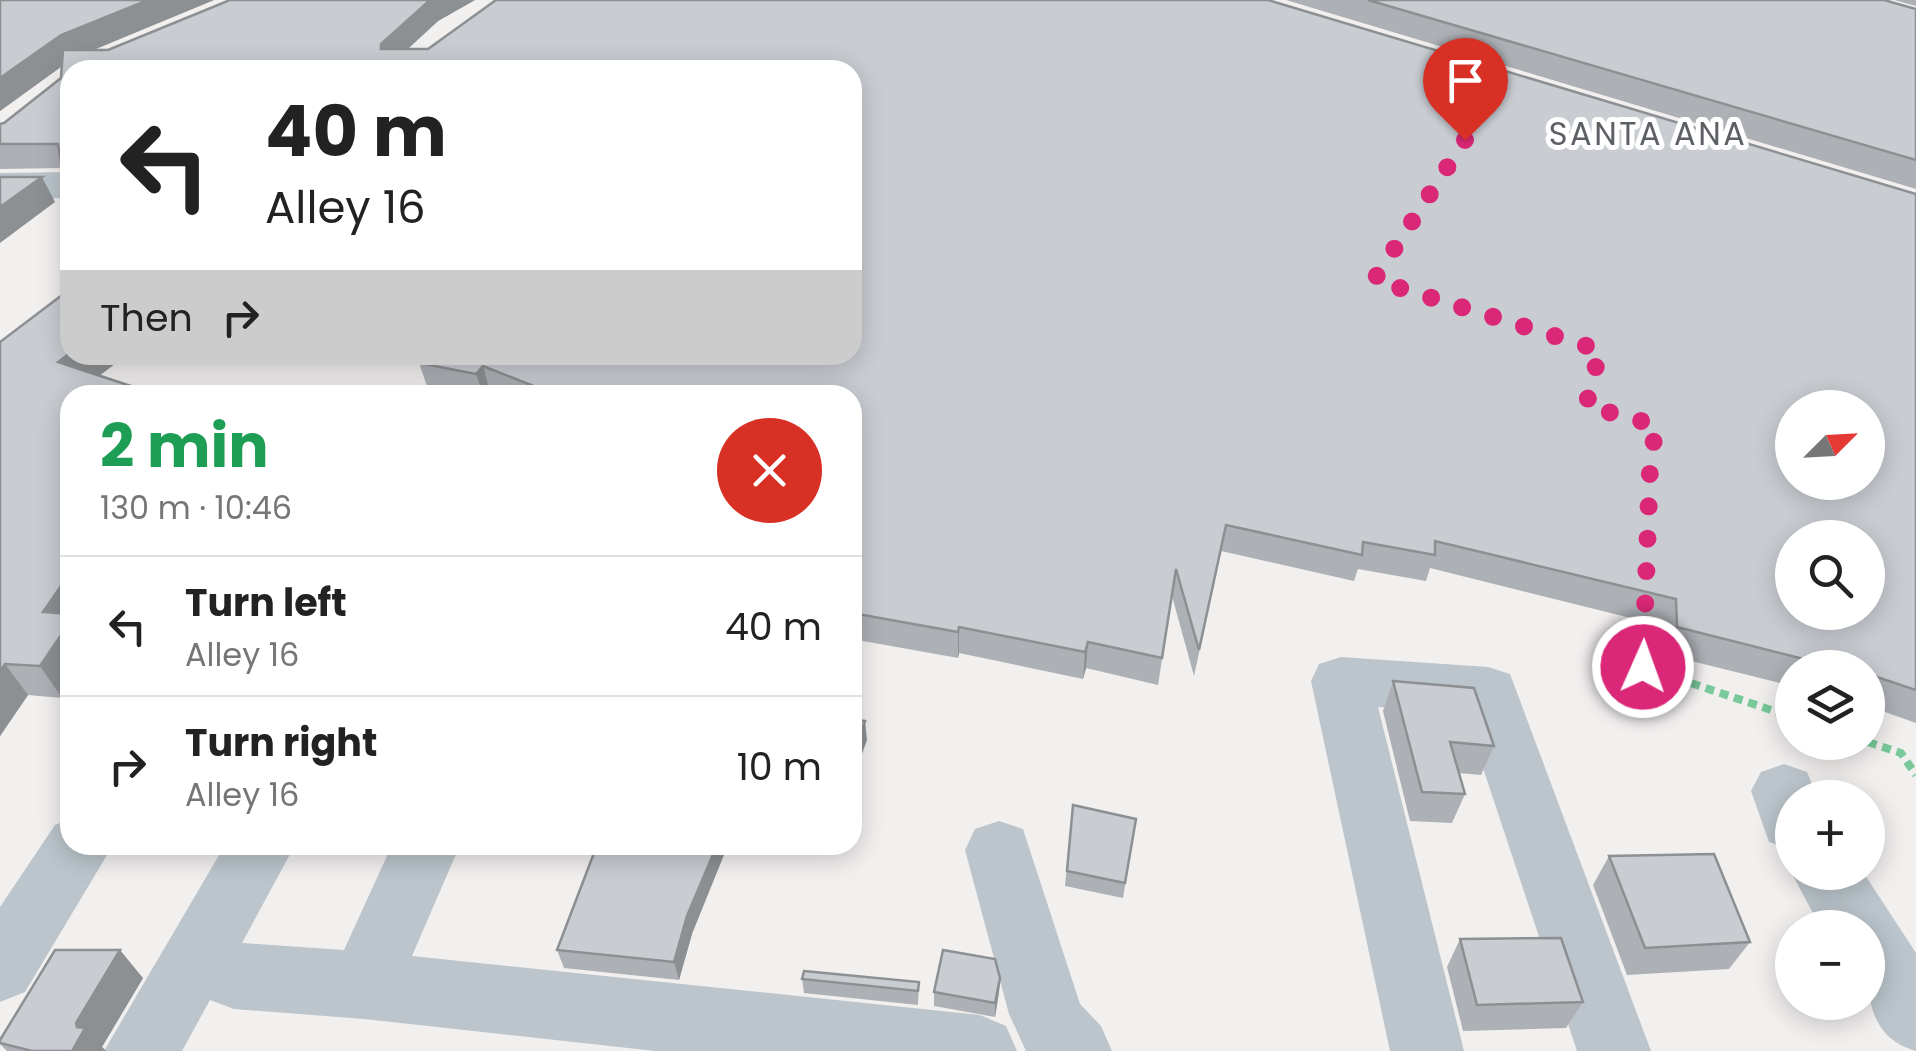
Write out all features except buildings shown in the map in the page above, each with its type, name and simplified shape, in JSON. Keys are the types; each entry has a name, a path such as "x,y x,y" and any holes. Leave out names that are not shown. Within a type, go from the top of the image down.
{"street":[{"path":"0,186 60,185"},
{"path":"1427,1051 1341,682 1488,691 1614,1051"},
{"path":"1000,850 1046,1014 1044,1045"},
{"path":"0,970 73,855"},
{"path":"141,1051 255,855"},
{"path":"364,985 422,855"},
{"path":"194,961 234,976 364,985 980,1051"},
{"path":"1885,967 1916,1017"}],"path":[{"path":"1645,608 1643,667 1775,711"},
{"path":"1885,748 1900,753 1916,775"}],"district":[{"name":"SANTA ANA","path":"1648,134"}],"route":[{"path":"1465,140 1374,280 1600,350 1586,406 1656,425 1650,468 1643,667"}]}
